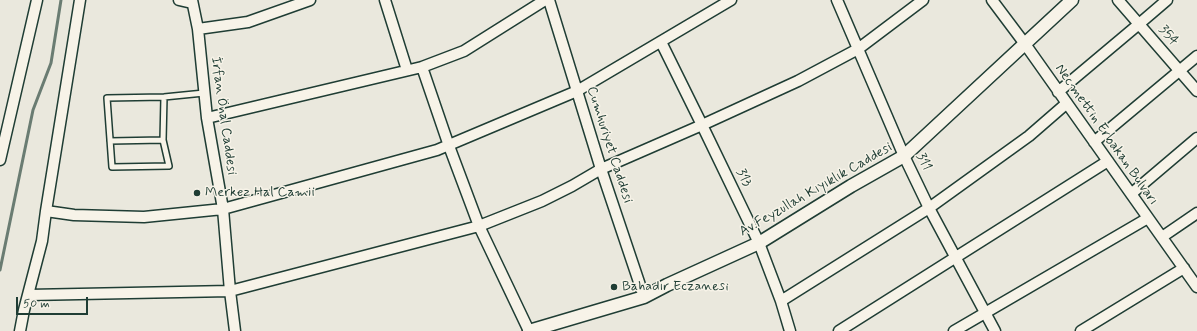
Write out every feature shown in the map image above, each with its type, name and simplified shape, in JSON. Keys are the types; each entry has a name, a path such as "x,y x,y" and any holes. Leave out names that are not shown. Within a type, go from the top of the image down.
{"street":[{"path":"0,160 37,0"},
{"path":"20,331 42,241 80,0"},
{"path":"179,0 192,2"},
{"path":"198,29 248,22 300,2 310,0"},
{"path":"385,0 407,70"},
{"path":"207,118 422,67 464,51 545,0"},
{"name":"Cumhuriyet Caddesi","path":"549,0 601,169 644,297"},
{"path":"46,211 74,215 144,216 223,209 437,150 577,91 731,0"},
{"name":"311","path":"837,0 904,156 929,208 995,331"},
{"path":"29,295 230,291 479,226 542,201 601,169 798,81 858,49 923,0"},
{"name":"Necmettin Erbakan Bulvarı","path":"992,0 1025,44 1197,287"},
{"name":"Av.Feyzullah Kıyıklık Caddesi","path":"529,331 644,297 758,243 851,186 904,156 1072,0"},
{"name":"354","path":"1118,0 1197,91"},
{"path":"1058,92 1167,0"},
{"name":"İrfan Önal Caddesi","path":"192,2 198,29 207,118 223,209 235,331"},
{"name":"313","path":"661,42 758,243 781,301 790,331"},
{"path":"1094,142 1197,56"},
{"path":"422,67 449,146 479,226 529,331"},
{"path":"781,301 929,208 1029,136 1067,103"},
{"path":"1131,194 1197,138"},
{"path":"839,331 1108,161"},
{"path":"1162,237 1197,213"},
{"path":"954,331 1148,218"},
{"path":"1081,331 1184,268"}],"lane":[{"path":"164,97 163,140 169,166 112,167 107,98 164,97 204,93"},
{"path":"110,141 163,140"}],"waterway":[{"path":"0,270 33,110 51,63 61,0"}],"place":[{"name":"Merkez Hal Camii","path":"197,193"},
{"name":"Bahadır Eczanesi","path":"614,287"}]}
